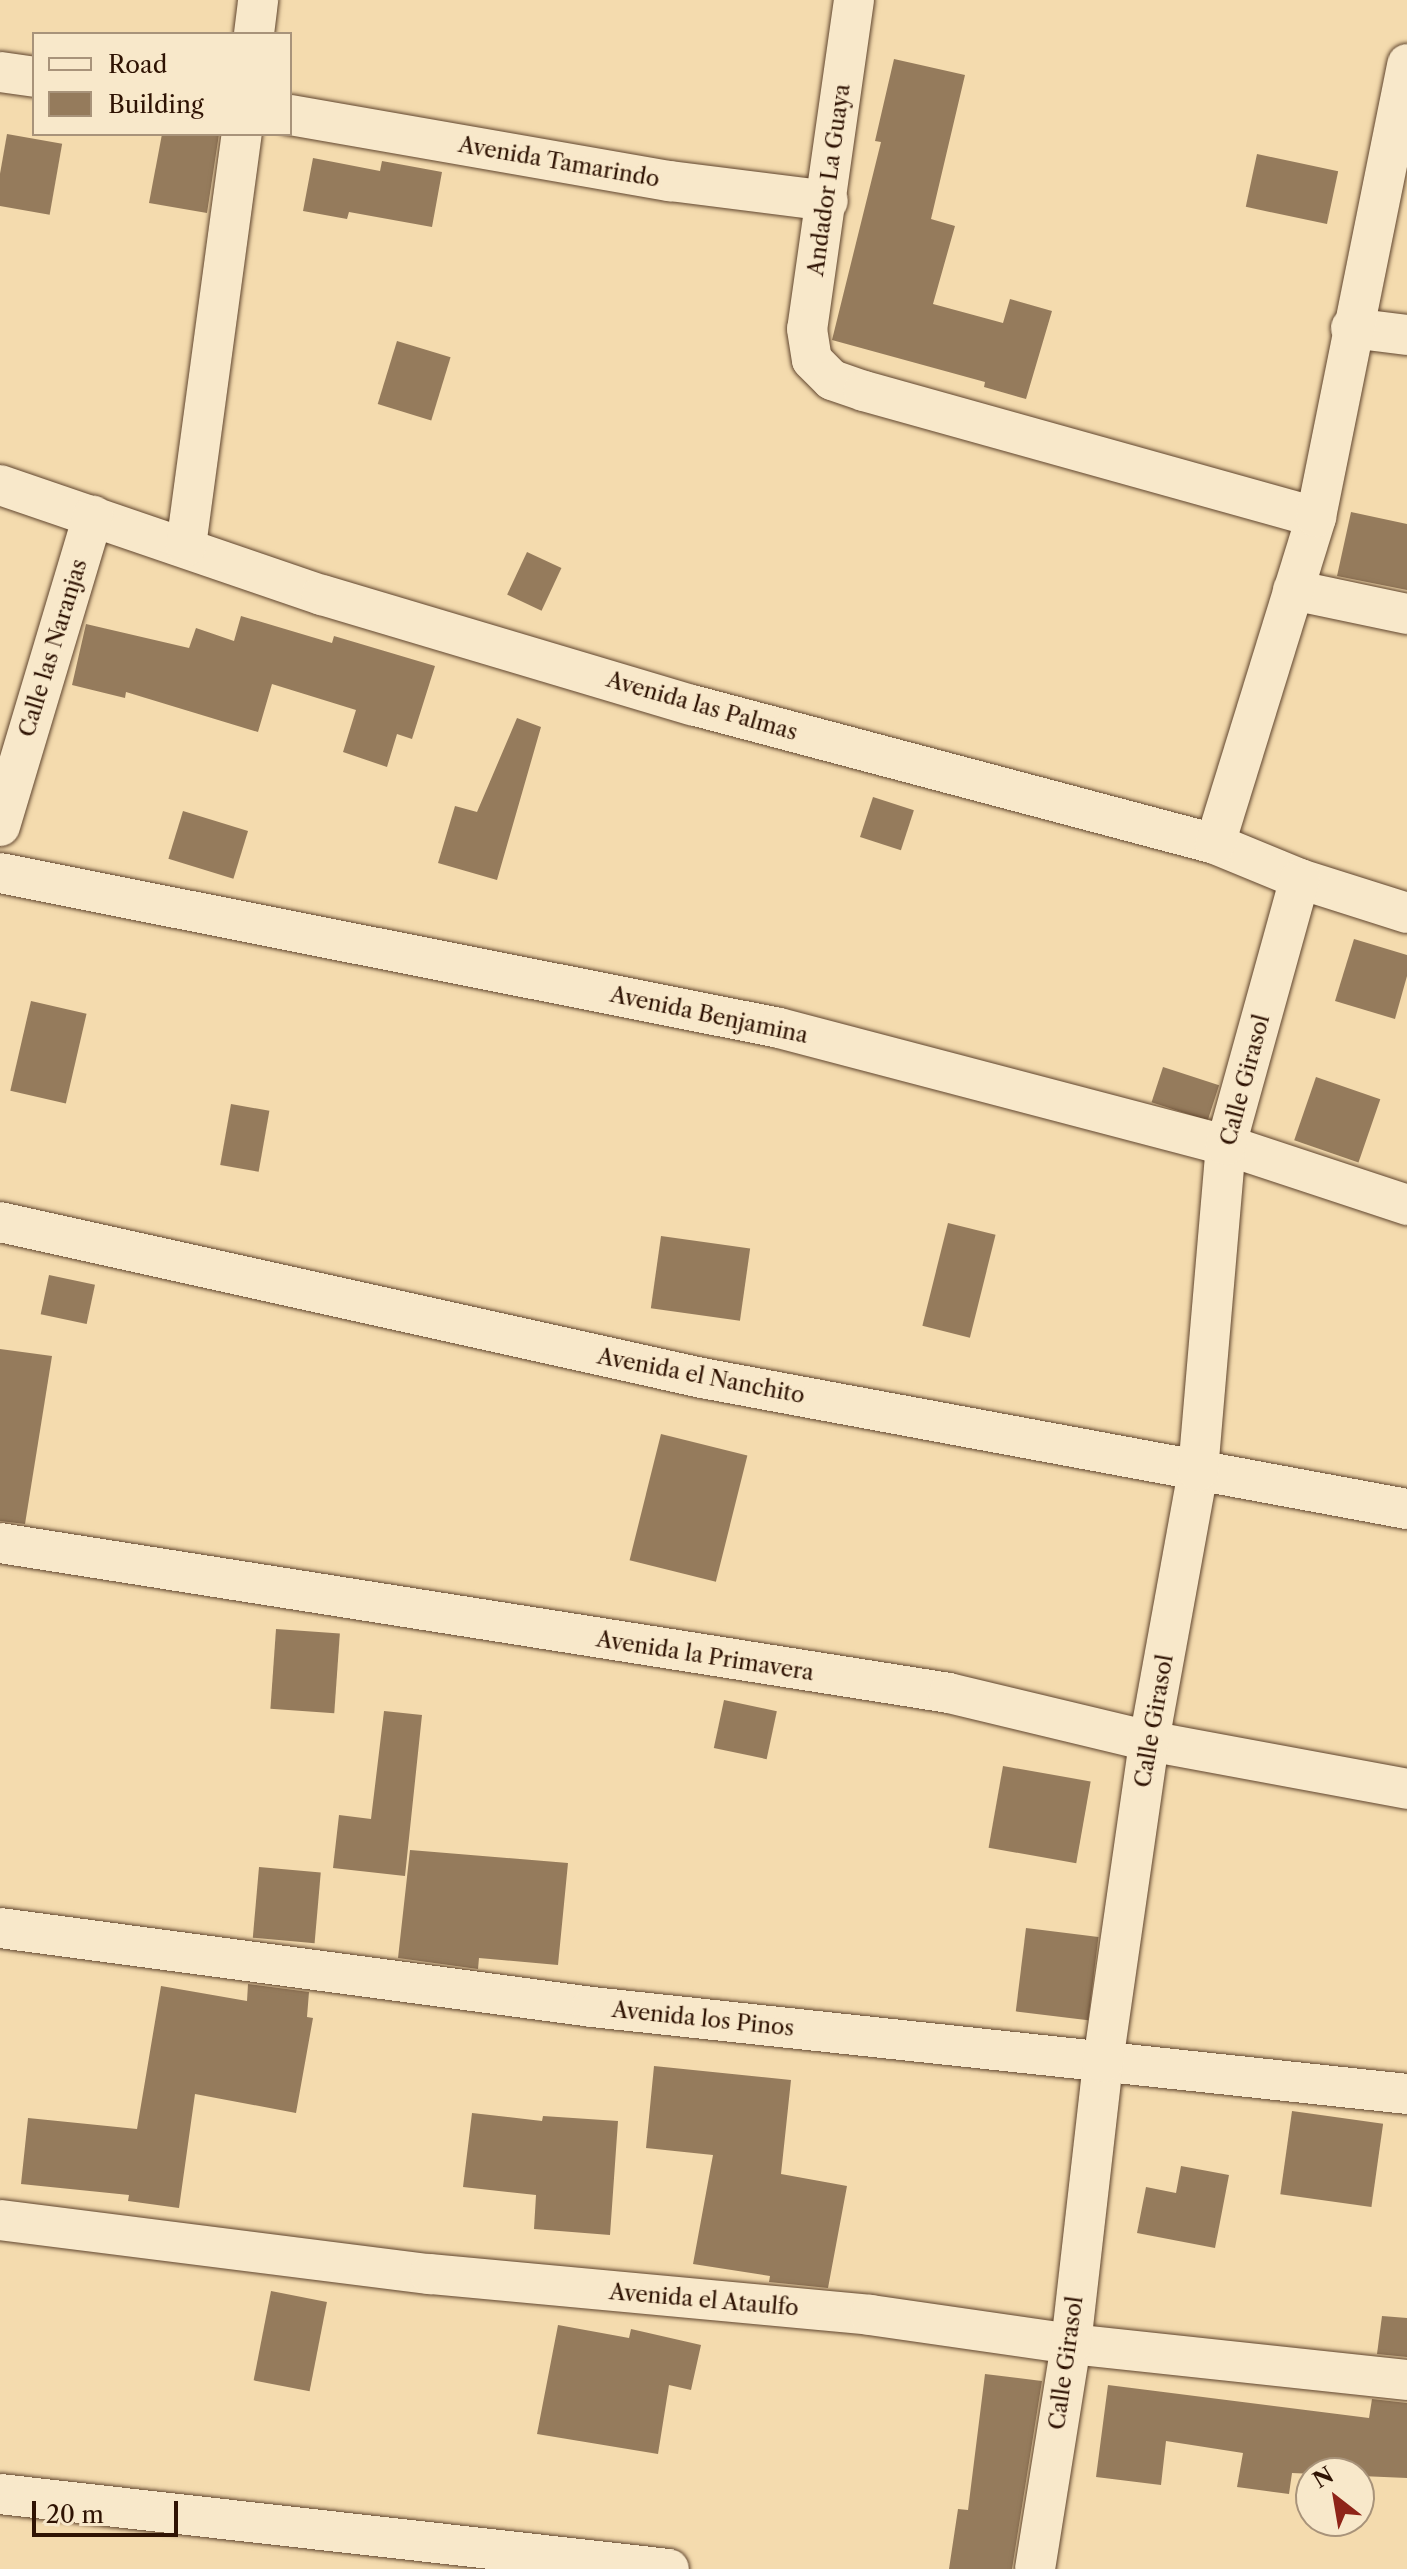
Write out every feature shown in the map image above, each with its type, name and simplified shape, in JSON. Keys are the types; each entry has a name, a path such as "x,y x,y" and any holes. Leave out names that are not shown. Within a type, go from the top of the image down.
{"street":[{"path":"254,32 258,0"},
{"name":"Andador La Guaya","path":"854,0 828,201 807,329 812,360 832,380 864,391 1316,517"},
{"path":"1215,844 1316,517 1351,328 1407,64"},
{"path":"0,72 32,77"},
{"name":"Avenida Tamarindo","path":"292,115 670,181 828,201"},
{"path":"186,546 242,136"},
{"path":"1351,328 1407,335"},
{"name":"Avenida las Palmas","path":"0,485 186,546 322,595 692,705 1215,844 1300,879 1407,913"},
{"name":"Calle las Naranjas","path":"0,826 93,516"},
{"path":"1293,590 1407,614"},
{"name":"Avenida Benjamina","path":"0,873 779,1028 1226,1145 1407,1205"},
{"name":"Calle Girasol","path":"1035,2569 1071,2344 1103,2062 1149,1741 1198,1471 1226,1145 1300,879"},
{"name":"Avenida el Nanchito","path":"0,1222 702,1378 1407,1509"},
{"name":"Avenida la Primavera","path":"0,1543 949,1693 1149,1741 1407,1789"},
{"name":"Avenida los Pinos","path":"0,1928 372,1981 1407,2094"},
{"name":"Avenida el Ataulfo","path":"0,2220 430,2274 870,2315 1071,2344 1407,2380"},
{"path":"0,2494 669,2569"}],"building":[{"path":"894,59 965,75 931,219 955,226 933,304 1003,323 1010,299 1052,311 1026,399 984,387 985,382 832,340 881,142 875,141"},
{"path":"7,134 62,144 50,215 0,206 0,174"},
{"path":"162,136 219,136 207,213 149,203"},
{"path":"1257,154 1338,171 1327,224 1246,207"},
{"path":"313,158 380,171 382,161 442,172 432,227 349,212 347,219 303,211"},
{"path":"397,341 451,357 431,420 378,404"},
{"path":"1351,512 1407,524 1407,590 1337,576"},
{"path":"527,552 561,568 542,611 507,595"},
{"path":"241,616 332,643 334,636 435,666 412,739 397,734 387,767 343,752 356,710 272,684 258,732 126,692 125,698 72,685 86,624 189,648 196,628 234,641"},
{"path":"517,718 541,727 497,880 438,863 455,806 477,812"},
{"path":"873,797 914,810 901,850 860,837"},
{"path":"183,811 248,831 233,879 168,859"},
{"path":"1354,939 1407,955 1407,976 1395,1019 1335,1001"},
{"path":"31,1001 87,1014 66,1103 10,1091"},
{"path":"1163,1067 1219,1085 1208,1120 1152,1102"},
{"path":"1316,1077 1380,1099 1358,1162 1294,1140"},
{"path":"231,1104 269,1111 259,1172 220,1165"},
{"path":"948,1223 996,1235 970,1338 922,1326"},
{"path":"661,1236 750,1249 740,1321 651,1308"},
{"path":"49,1275 95,1285 87,1324 41,1314"},
{"path":"0,1349 52,1356 25,1524 0,1521"},
{"path":"661,1434 747,1456 716,1582 630,1560"},
{"path":"276,1629 340,1633 334,1713 270,1709"},
{"path":"724,1700 777,1711 767,1759 714,1748"},
{"path":"384,1711 422,1715 405,1876 333,1868 339,1815 371,1819"},
{"path":"1003,1766 1091,1781 1076,1863 989,1848"},
{"path":"410,1850 568,1863 558,1965 479,1958 478,1969 398,1958"},
{"path":"259,1867 321,1872 315,1943 253,1938"},
{"path":"1026,1928 1098,1937 1088,2020 1016,2011"},
{"path":"248,1984 309,1992 307,2017 313,2018 296,2113 195,2094 179,2208 128,2201 129,2195 21,2184 28,2118 137,2129 161,1986 247,2001"},
{"path":"654,2066 791,2080 781,2174 847,2186 828,2288 769,2282 770,2276 693,2264 713,2155 646,2148"},
{"path":"1292,2111 1383,2124 1371,2207 1280,2194"},
{"path":"472,2113 542,2121 543,2116 618,2121 610,2235 534,2229 536,2195 463,2187"},
{"path":"1181,2166 1229,2175 1215,2248 1137,2233 1146,2187 1176,2193"},
{"path":"271,2291 327,2302 310,2391 254,2380"},
{"path":"1382,2316 1407,2318 1407,2357 1377,2354"},
{"path":"558,2325 629,2338 631,2329 701,2345 691,2390 669,2385 658,2454 537,2434"},
{"path":"985,2374 1042,2381 1012,2569 949,2569 958,2509 968,2510"},
{"path":"1108,2385 1369,2418 1372,2399 1407,2403 1407,2478 1375,2477 1375,2457 1295,2457 1295,2473 1292,2473 1289,2494 1237,2487 1243,2453 1166,2441 1161,2485 1096,2477"}]}
